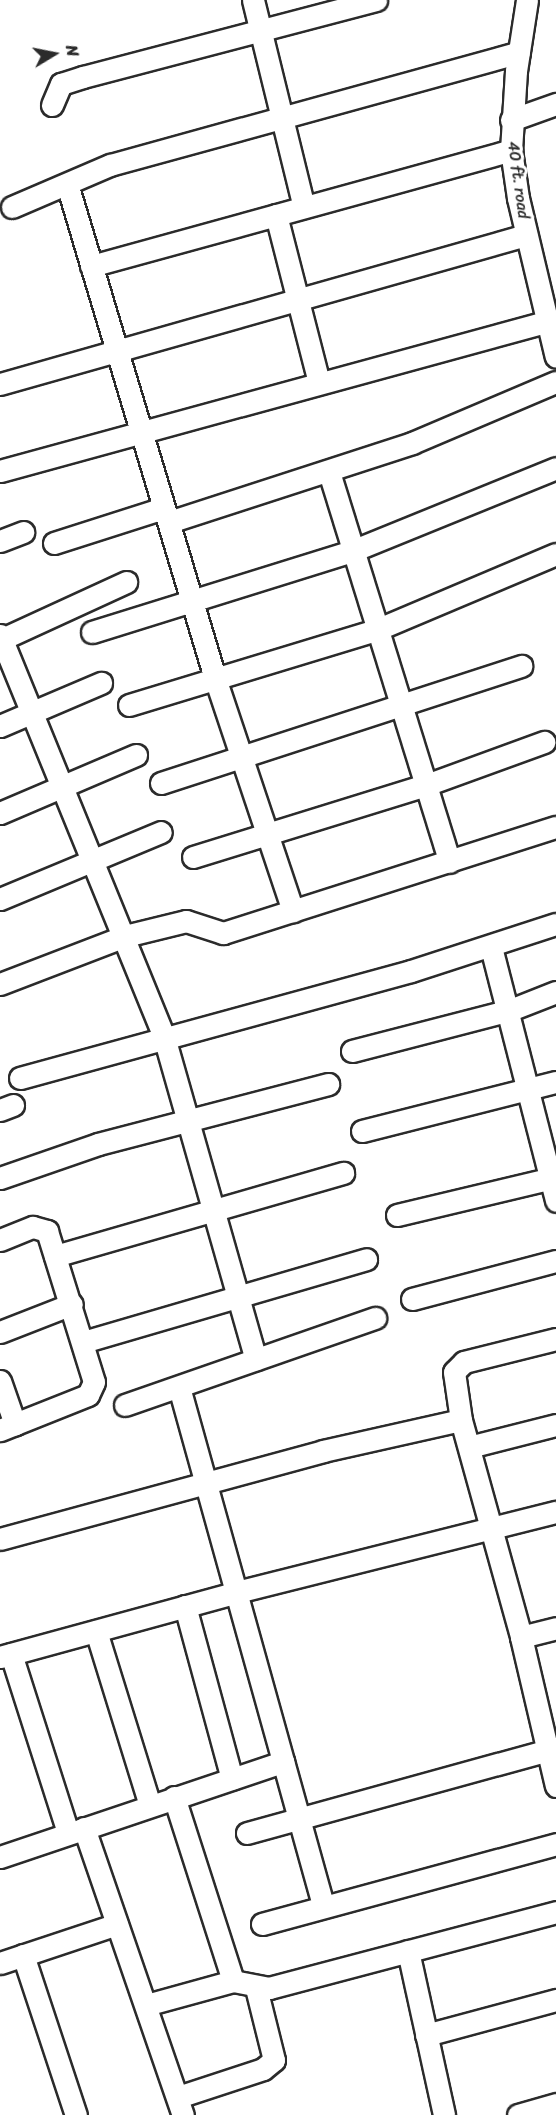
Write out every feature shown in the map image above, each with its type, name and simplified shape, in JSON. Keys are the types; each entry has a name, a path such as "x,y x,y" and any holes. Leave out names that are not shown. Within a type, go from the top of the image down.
{"street":[{"path":"253,0 304,207"},
{"path":"52,105 61,84 260,28 376,0"},
{"name":"40 ft. road","path":"527,0 511,120 511,150 526,236 545,322 556,357"},
{"path":"12,207 110,165 519,52"},
{"path":"511,120 556,104"},
{"path":"92,266 511,150"},
{"path":"67,184 215,678 292,911"},
{"path":"276,215 319,383"},
{"path":"0,384 297,298 526,236"},
{"path":"0,471 140,430 545,322"},
{"path":"54,543 329,472 412,442 556,382"},
{"path":"92,632 352,550 556,468"},
{"path":"329,472 376,630 450,862"},
{"path":"0,541 23,532"},
{"path":"129,705 376,630 556,554"},
{"path":"126,582 1,638 60,788 125,936 164,1037 256,1359"},
{"path":"161,783 521,666"},
{"path":"0,726 101,683"},
{"path":"193,857 426,785 544,742"},
{"path":"0,813 136,754"},
{"path":"0,984 125,936 186,921 223,933 556,827"},
{"path":"0,899 161,832"},
{"path":"20,1078 491,947 556,924"},
{"path":"491,947 554,1178 556,1201"},
{"path":"352,1051 510,1010 556,992"},
{"path":"362,1131 556,1082"},
{"path":"0,1178 98,1144 328,1084"},
{"path":"55,1256 343,1173"},
{"path":"397,1215 554,1178"},
{"path":"0,1240 40,1226 46,1231 72,1304 93,1389 8,1427 0,1381"},
{"path":"83,1342 366,1259"},
{"path":"412,1299 556,1261"},
{"path":"0,1332 72,1304"},
{"path":"125,1405 375,1318"},
{"path":"556,1339 457,1365 454,1380 461,1420 552,1749 556,1786"},
{"path":"179,1387 323,1905"},
{"path":"0,1539 207,1482 461,1420"},
{"path":"469,1447 556,1425"},
{"path":"256,1988 274,2060 262,2070 180,2106 117,1924 76,1830 6,1655 237,1592 556,1512"},
{"path":"185,1606 232,1779"},
{"path":"521,1637 556,1628"},
{"path":"96,1631 150,1805"},
{"path":"247,1833 552,1749"},
{"path":"0,1857 283,1762"},
{"path":"174,1797 233,1981"},
{"path":"262,1924 323,1905 556,1844"},
{"path":"146,2005 233,1981 242,1980 256,1988 556,1912"},
{"path":"0,1963 117,1924"},
{"path":"408,1951 444,2115"},
{"path":"23,1955 76,2115"},
{"path":"426,2035 556,2000"},
{"path":"526,2114 556,2104"}]}
